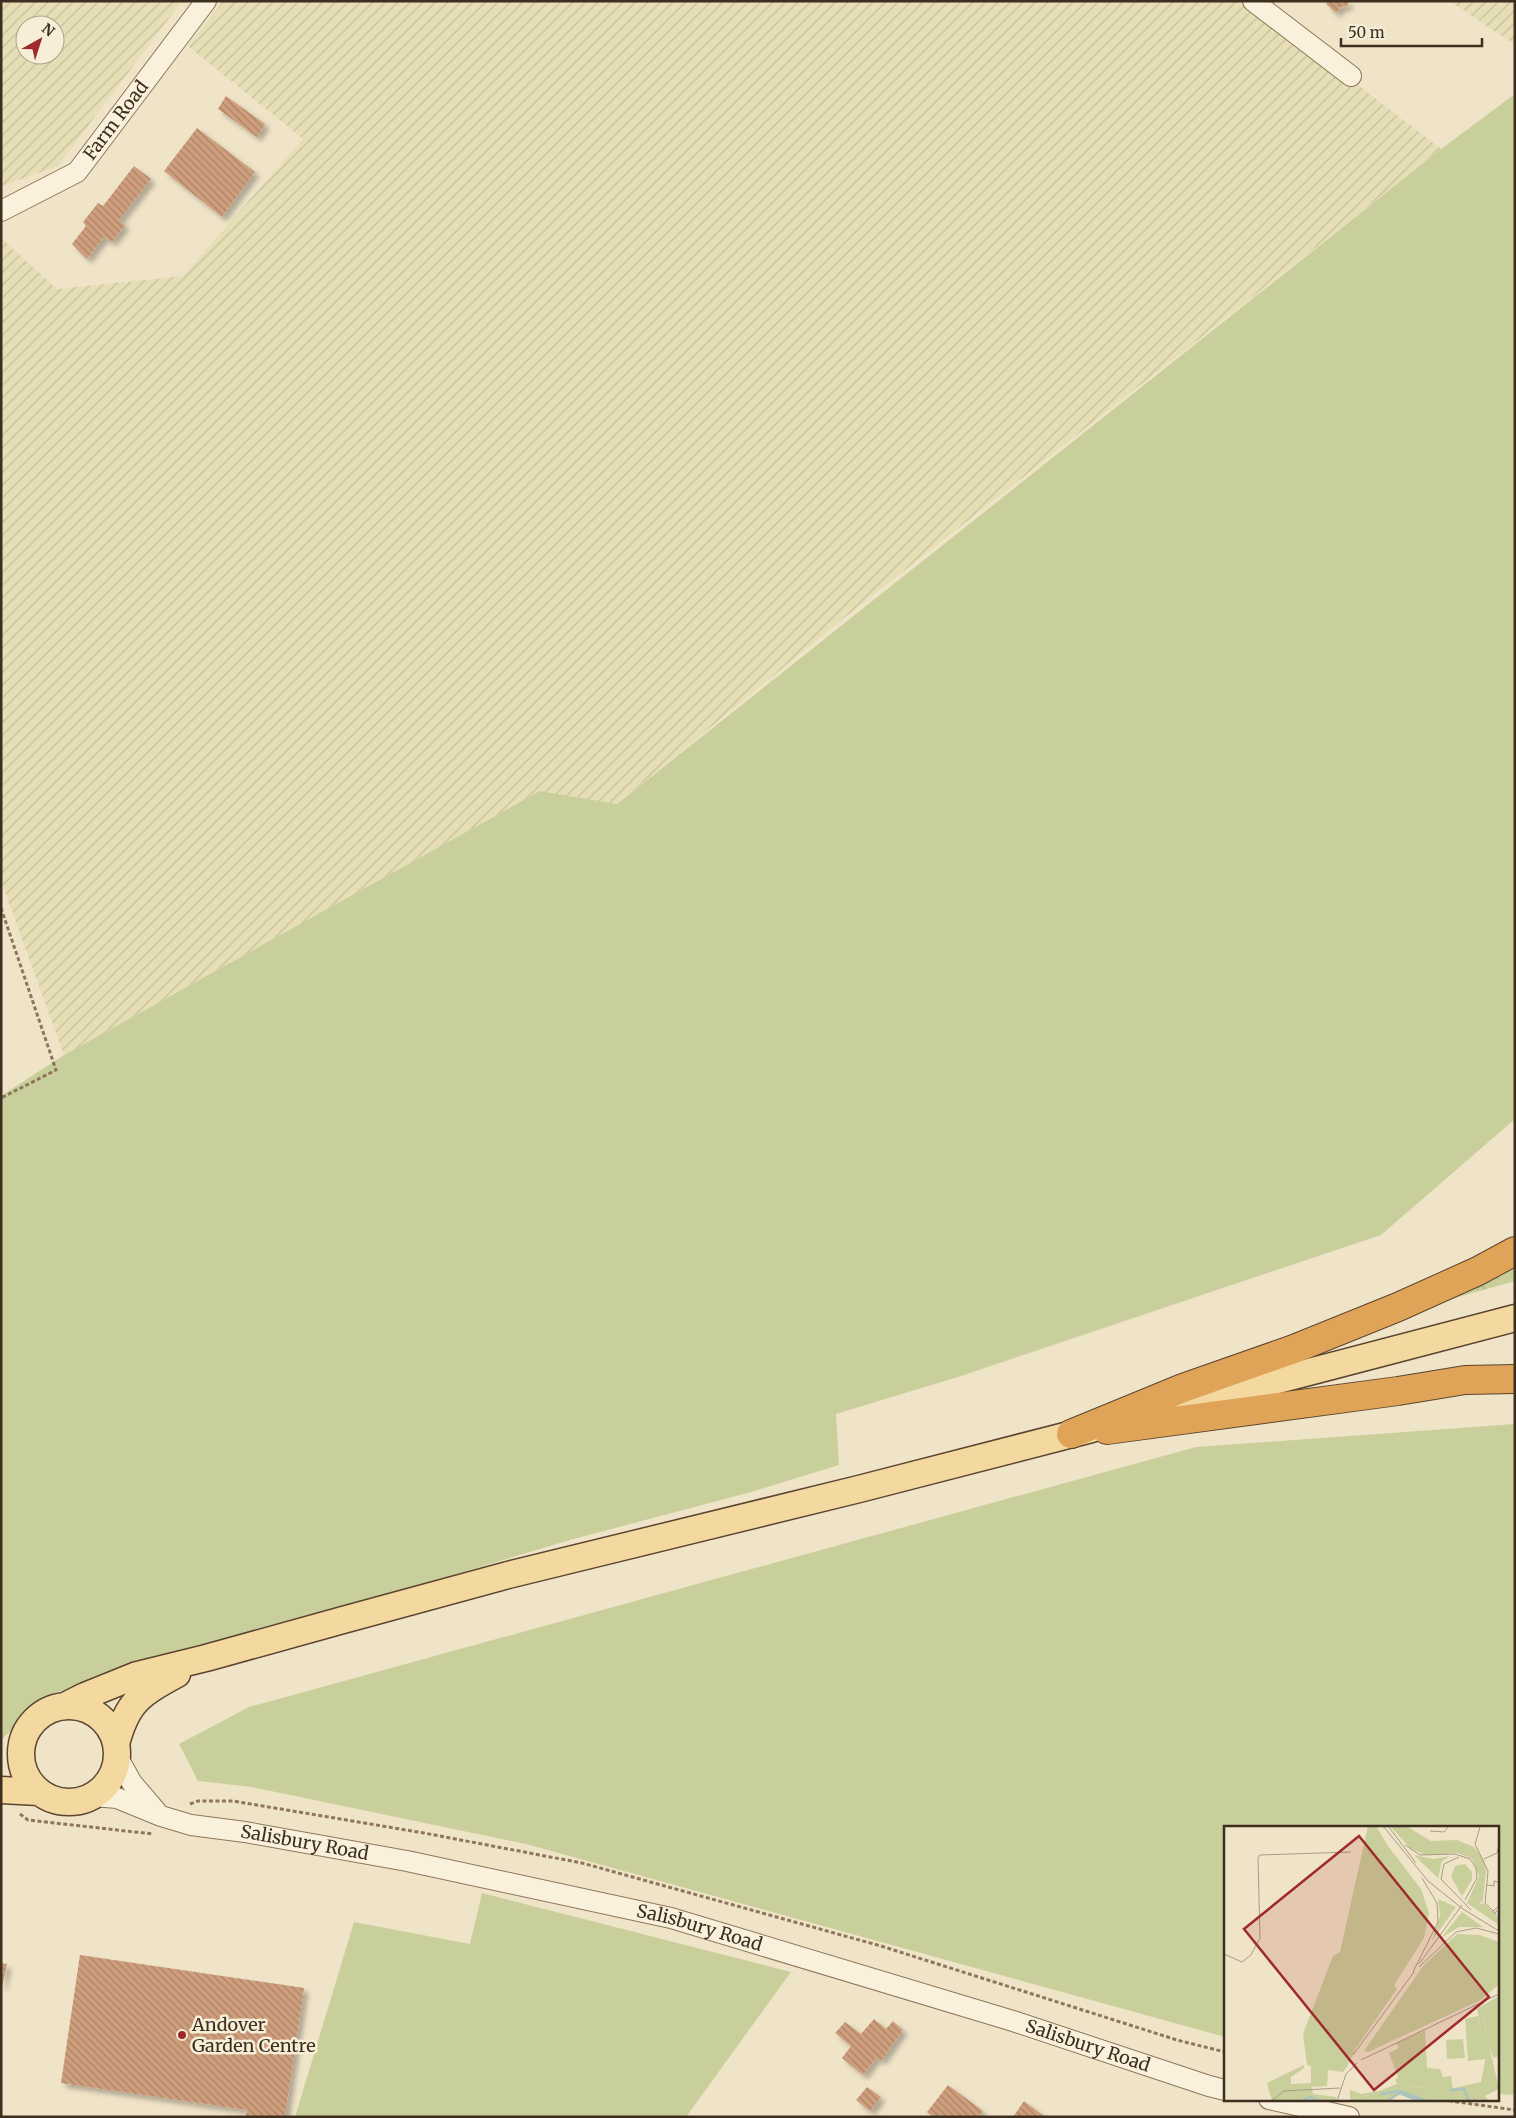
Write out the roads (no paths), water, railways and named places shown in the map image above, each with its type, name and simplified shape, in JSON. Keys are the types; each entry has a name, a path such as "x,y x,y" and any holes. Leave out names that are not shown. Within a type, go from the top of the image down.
{"highway":[{"path":"1071,1434 1183,1388 1294,1349 1398,1307 1478,1272 1515,1251"},
{"path":"1071,1434 1379,1394 1465,1380 1515,1379"}],"main road":[{"path":"39,1792 3,1782 9,1760 22,1742 28,1728 38,1717 51,1710 65,1706 138,1675 499,1578 859,1489 1515,1318"},
{"path":"22,1742 23,1770 39,1792 50,1799 63,1802 76,1802 93,1796 106,1785 114,1771 121,1724 128,1710 137,1699 149,1689 206,1658"},
{"path":"65,1706 92,1712 103,1720 111,1731 116,1750"}],"street":[{"name":"Farm Road","path":"1,211 78,172 206,1"},
{"path":"1253,1 1351,76"},
{"path":"116,1750 132,1784 167,1818"},
{"name":"Salisbury Road","path":"93,1796 117,1798 167,1818 191,1825 245,1832 407,1861 671,1918 1013,2021 1224,2090"},
{"path":"1273,2100 1349,2117"}],"place":[{"name":"Andover Garden Centre","path":"182,2035"}]}
